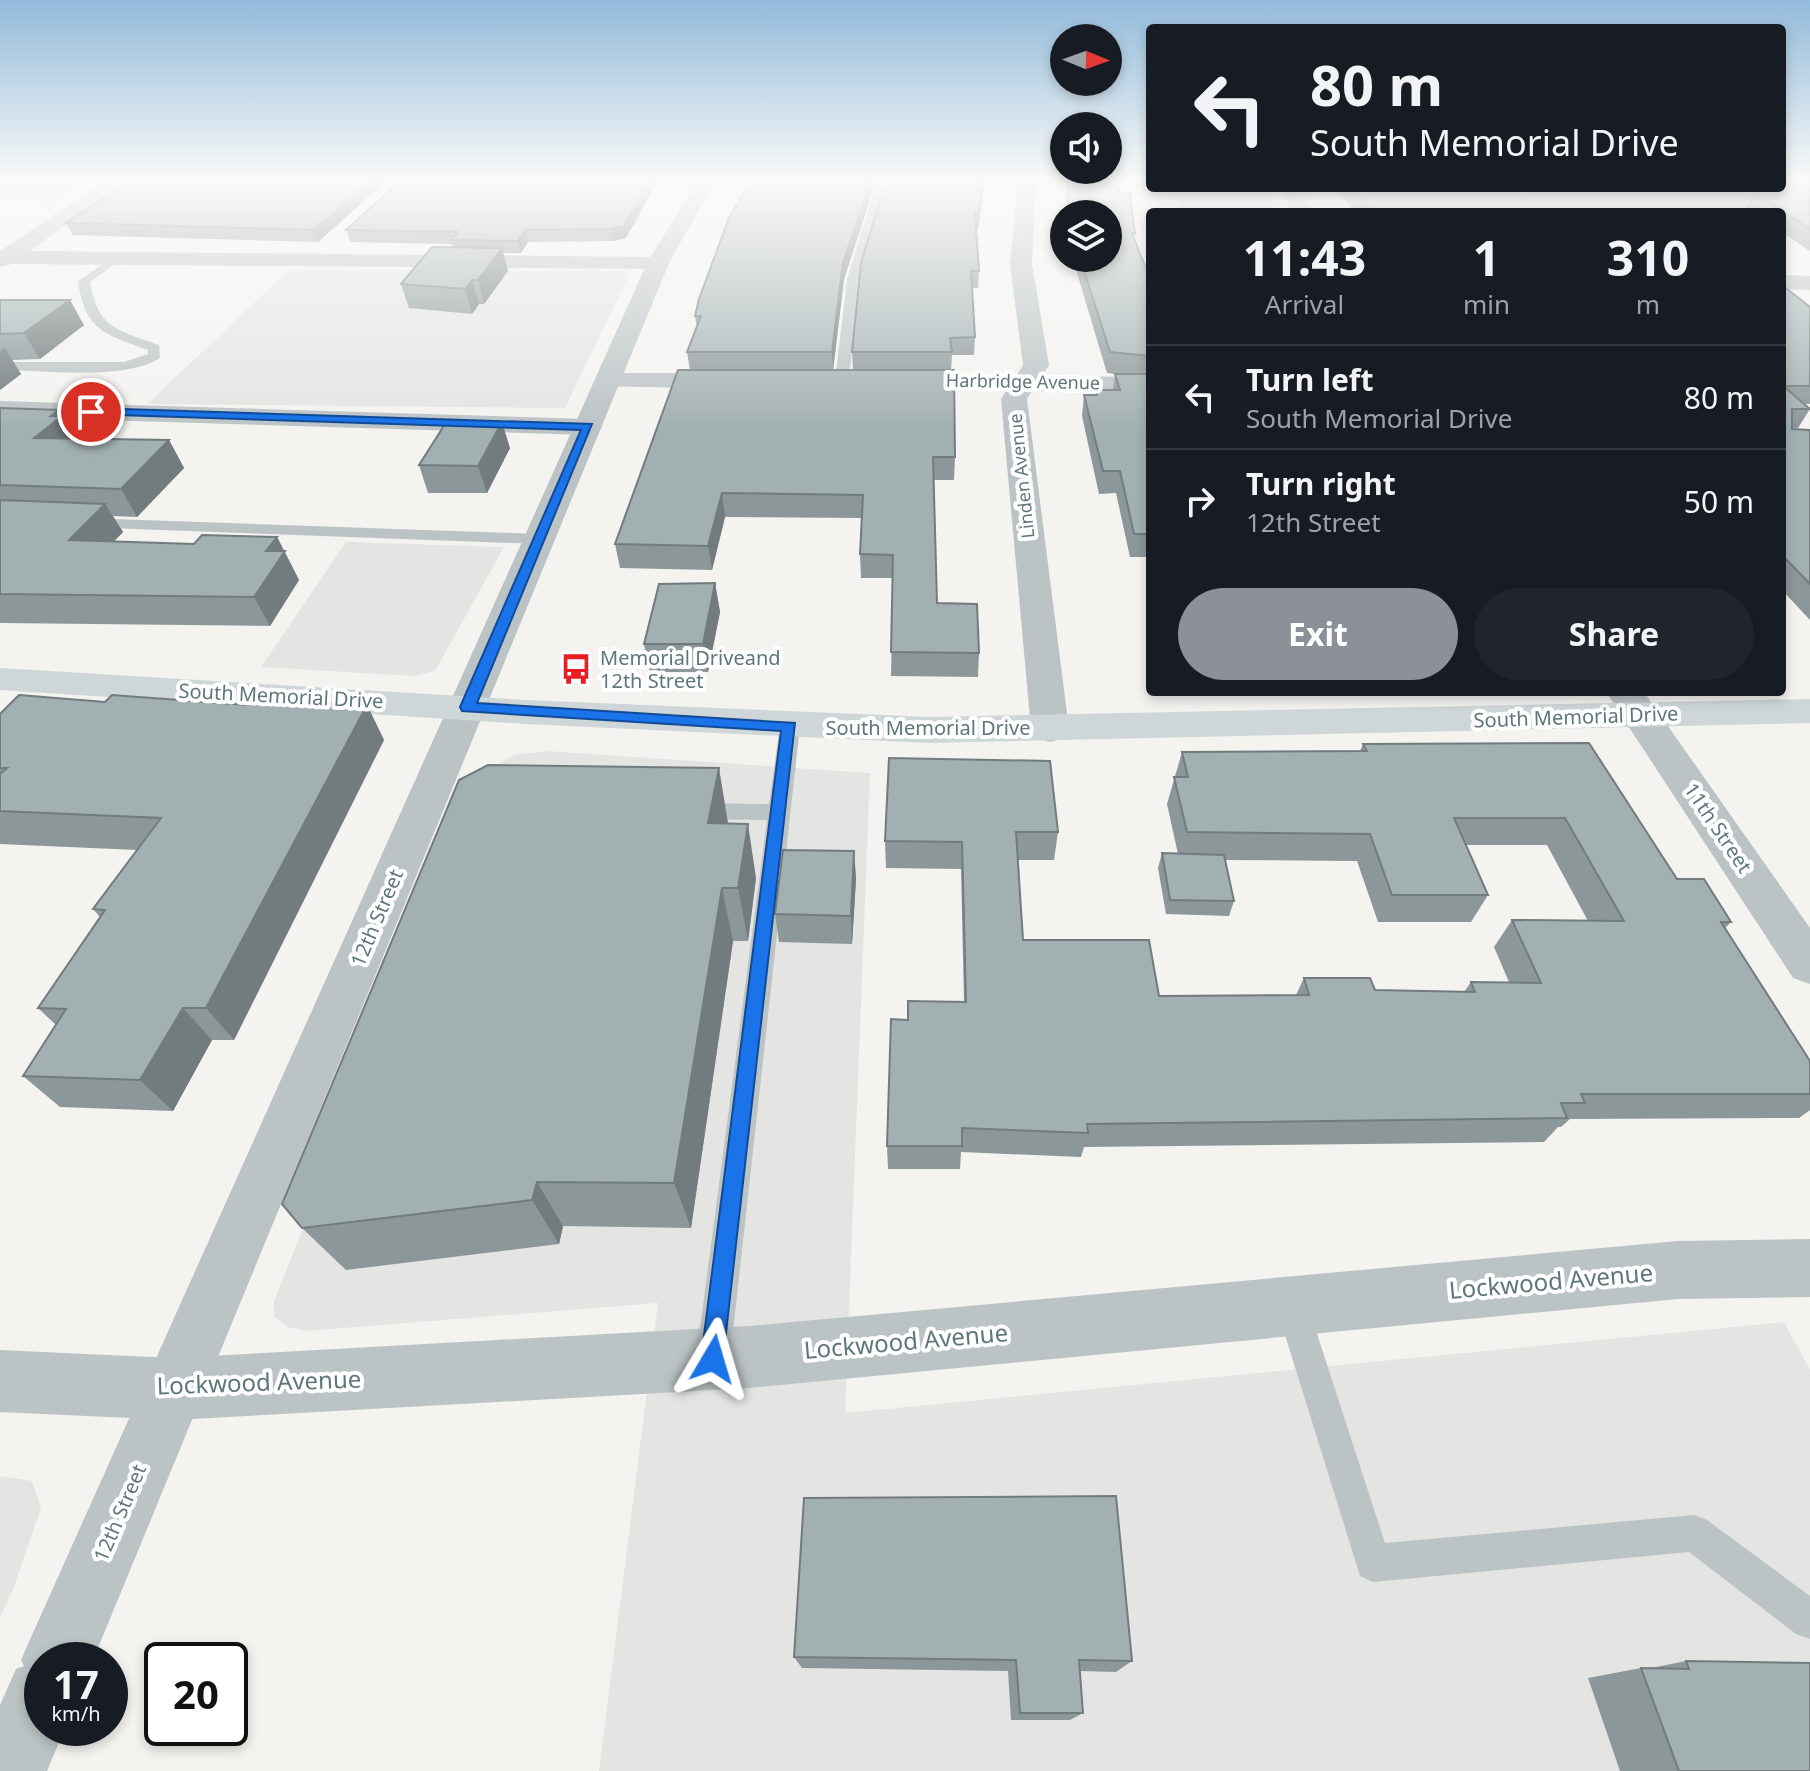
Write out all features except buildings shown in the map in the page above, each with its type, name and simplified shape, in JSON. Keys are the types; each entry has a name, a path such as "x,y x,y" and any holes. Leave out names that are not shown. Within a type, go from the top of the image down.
{"main road":[{"name":"South Memorial Drive","path":"0,679 790,726 1050,729 1633,704 1810,711"}],"street":[{"name":"12th Street","path":"65,1642 173,1389 432,808 468,707 658,264"},
{"name":"Linden Avenue","path":"1021,264 1036,365 1014,399 1050,729"},
{"path":"1786,282 1810,283"},
{"path":"608,381 768,381"},
{"name":"Harbridge Avenue","path":"813,381 1023,381 1146,385"},
{"path":"0,409 588,427"},
{"name":"11th Street","path":"1633,704 1810,965"},
{"name":"Lockwood Avenue","path":"0,1381 173,1389 713,1359 1678,1270 1810,1268"},
{"path":"9,1771 24,1736"}],"lane":[{"path":"0,366 124,366 143,363 155,355 154,348 109,331 88,308 84,281 108,264"},
{"path":"842,381 853,279 858,264"},
{"path":"64,522 540,539"},
{"path":"713,1359 790,726"},
{"path":"672,811 779,812"},
{"path":"1292,1306 1373,1563 1694,1533 1810,1620"}],"shaded area":[{"path":"289,270 630,273 565,408 147,404"},
{"path":"346,542 504,547 435,671 413,676 261,667"},
{"path":"547,751 870,773 845,1413 1784,1322 1810,1370 1810,1771 599,1771 658,1303 306,1331 287,1327 274,1316 274,1301 485,773 514,755"},
{"path":"0,1476 32,1481 41,1508 14,1587 0,1617"}],"place":[{"name":"Memorial Driveand 12th Street","path":"576,669"}],"route":[{"path":"91,412 588,427 468,707 790,726 713,1359"}]}
